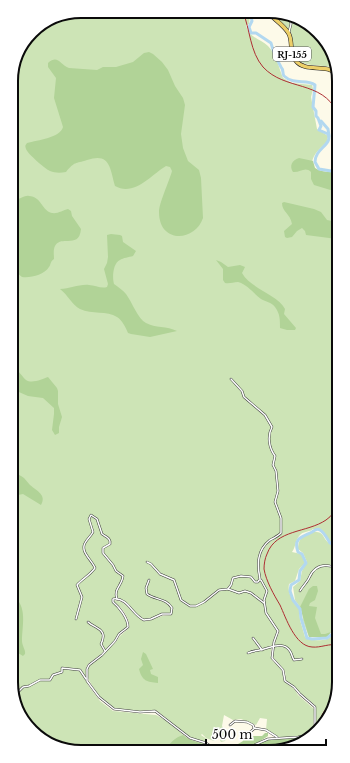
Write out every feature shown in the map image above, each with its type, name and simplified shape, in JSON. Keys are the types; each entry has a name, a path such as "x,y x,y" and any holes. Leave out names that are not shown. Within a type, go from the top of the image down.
{"main road":[{"name":"RJ-155","path":"273,18 289,34 292,55 297,63 331,69"}],"street":[{"path":"289,34 290,22"},
{"path":"231,378 241,390 244,397 266,416 272,427 269,436 271,450 275,456 273,465 276,471 278,491 275,502 281,518 281,533 261,549 259,565 261,580 267,591 264,603 268,616 278,631 274,642 272,658 281,667 285,681 294,687 315,707 316,724"},
{"path":"76,619 82,597 77,585 85,580 95,568 93,562 85,553 84,546 93,532 89,519 91,515 97,519 102,534 110,540 110,544 103,548 103,553 116,571 123,576 122,583 116,588 117,599"},
{"path":"146,562 151,564 160,574 174,580 181,600 190,606 196,606 204,602 219,590 228,589 239,593 245,591 251,593 264,603"},
{"path":"300,591 304,583 317,568 326,565 332,566"},
{"path":"228,589 232,584 233,578 236,576 251,577 255,582 261,580"},
{"path":"87,680 88,666 116,641 119,634 128,626 128,623 119,607 113,602 113,599 127,603 143,620 151,619 162,614 170,615 172,610 169,604 164,600 149,595 146,592 149,580"},
{"path":"88,622 102,631 103,637 101,644 105,651"},
{"path":"253,638 262,650"},
{"path":"248,653 253,650 283,646 288,649 294,660 302,659"},
{"path":"19,690 22,687 29,686 40,680 50,680 53,675 62,672 62,668 80,670 100,698 114,709 140,712 155,711 190,738 209,745"},
{"path":"230,724 233,721 240,720 252,724 255,728 266,730 279,738"},
{"path":"250,733 255,728"},
{"path":"254,745 264,740 300,737"}],"green space":[{"path":"81,18 250,18 249,24 246,25 247,29 252,35 271,49 283,78 292,83 312,85 313,89 311,97 317,129 328,136 327,142 315,155 312,163 314,167 320,171 332,172 332,542 330,542 321,531 316,529 301,534 292,552 301,554 305,563 299,569 295,581 289,584 291,597 299,609 300,620 305,637 313,640 325,640 332,636 332,686 329,702 324,714 316,724 315,705 286,681 285,671 273,657 275,641 279,633 278,629 272,644 272,660 279,666 283,674 284,681 314,709 313,727 301,736 282,738 275,736 266,730 267,719 260,718 256,725 241,719 233,720 224,715 222,726 225,732 223,734 226,738 225,741 221,742 220,735 218,733 215,734 217,737 214,741 206,738 202,734 201,735 207,739 204,742 192,739 181,732 157,711 115,709 99,696 88,678 88,668 91,664 116,642 129,628 127,617 120,606 114,602 114,600 122,602 143,621 171,615 163,614 146,620 139,617 127,603 119,598 114,598 112,602 118,607 128,624 127,627 119,634 115,641 88,664 86,668 86,680 88,685 100,701 113,711 156,715 169,722 189,740 206,745 69,744 53,739 39,729 26,714 20,698 18,682 18,77 24,53 31,43 49,26 61,21"},
{"path":"277,19 297,24 311,34 326,53 330,67 299,61 294,54 291,32"},
{"path":"149,52 162,62 168,70 175,86 183,98 185,105 181,134 183,148 188,161 199,170 201,178 203,218 199,226 193,232 186,235 178,236 171,234 165,230 161,222 159,208 172,171 170,167 166,166 136,187 122,189 115,186 110,168 105,160 95,158 73,164 66,172 60,173 50,171 40,164 25,147 27,143 42,140 58,134 63,127 54,98 56,78 48,67 48,63 57,60 69,68 97,70 103,67 116,67 133,62 144,53"},
{"path":"299,158 313,161 315,168 318,170 332,172 332,190 314,185 311,179 311,172 309,170 293,172 291,168 295,160"},
{"path":"26,196 36,198 46,210 52,213 68,209 71,211 72,216 81,229 80,235 77,239 61,241 55,246 54,259 47,270 41,274 22,277 18,274 18,199"},
{"path":"284,202 321,212 327,220 332,221 332,238 306,235 302,228 292,237 285,237 284,231 292,224 290,217 282,206 282,203"},
{"path":"111,234 122,236 123,242 136,251 133,256 121,259 114,267 114,284 126,294 143,321 150,325 177,331 150,337 128,333 119,318 109,314 89,312 80,309 60,289 85,285 102,288 107,287 108,284 104,269 108,257 107,235"},
{"path":"216,260 228,267 240,265 245,267 242,273 246,279 282,304 285,309 284,314 296,328 295,330 280,328 278,312 275,307 261,299 250,289 238,282 225,283 223,280 223,269"},
{"path":"18,371 26,380 31,382 48,377 58,391 58,404 62,417 59,433 55,435 52,430 54,408 43,398 28,396 18,392"},
{"path":"18,475 24,478 42,496 43,502 41,505 23,494 18,495"},
{"path":"317,532 332,544 332,632 327,637 309,637 303,621 302,610 295,600 293,587 300,581 302,571 307,562 303,553 298,549 299,542 304,536"},
{"path":"313,586 317,586 318,591 315,600 310,603 309,606 317,607 315,618 321,634 331,632 327,637 309,637 300,607 309,589"},
{"path":"18,600 21,605 23,617 22,641 25,654 23,656 18,653"},
{"path":"143,652 146,654 153,669 150,670 151,674 158,677 158,683 148,681 142,676 139,669 143,665 141,659"},
{"path":"265,733 268,733 268,736 254,745 237,745 243,741 244,735 249,739 254,736 262,736"},
{"path":"183,735 190,740 206,745 169,745 178,737"},
{"path":"299,737 285,743 256,745 270,739"}],"waterway":[{"path":"251,18 252,21 249,27 251,33 256,33 271,43 284,76 292,81 308,82 315,85 313,107 316,111 316,116 321,126 319,130 328,134 329,138 318,153 315,162 319,169 332,171"},
{"path":"321,121 328,129 329,136"},
{"path":"332,544 318,529 299,539 297,544 298,552 302,554 306,563 300,571 299,580 291,585 290,591 293,600 300,609 307,638 327,638 332,634"}],"railway":[{"path":"245,18 255,54 263,67 272,75 282,80 313,90 322,95 332,105"},
{"path":"332,514 326,520 318,524 293,532 277,540 271,546 267,554 264,569 268,583 296,637 301,642 312,647 332,645"},
{"path":"321,718 326,709"}]}
